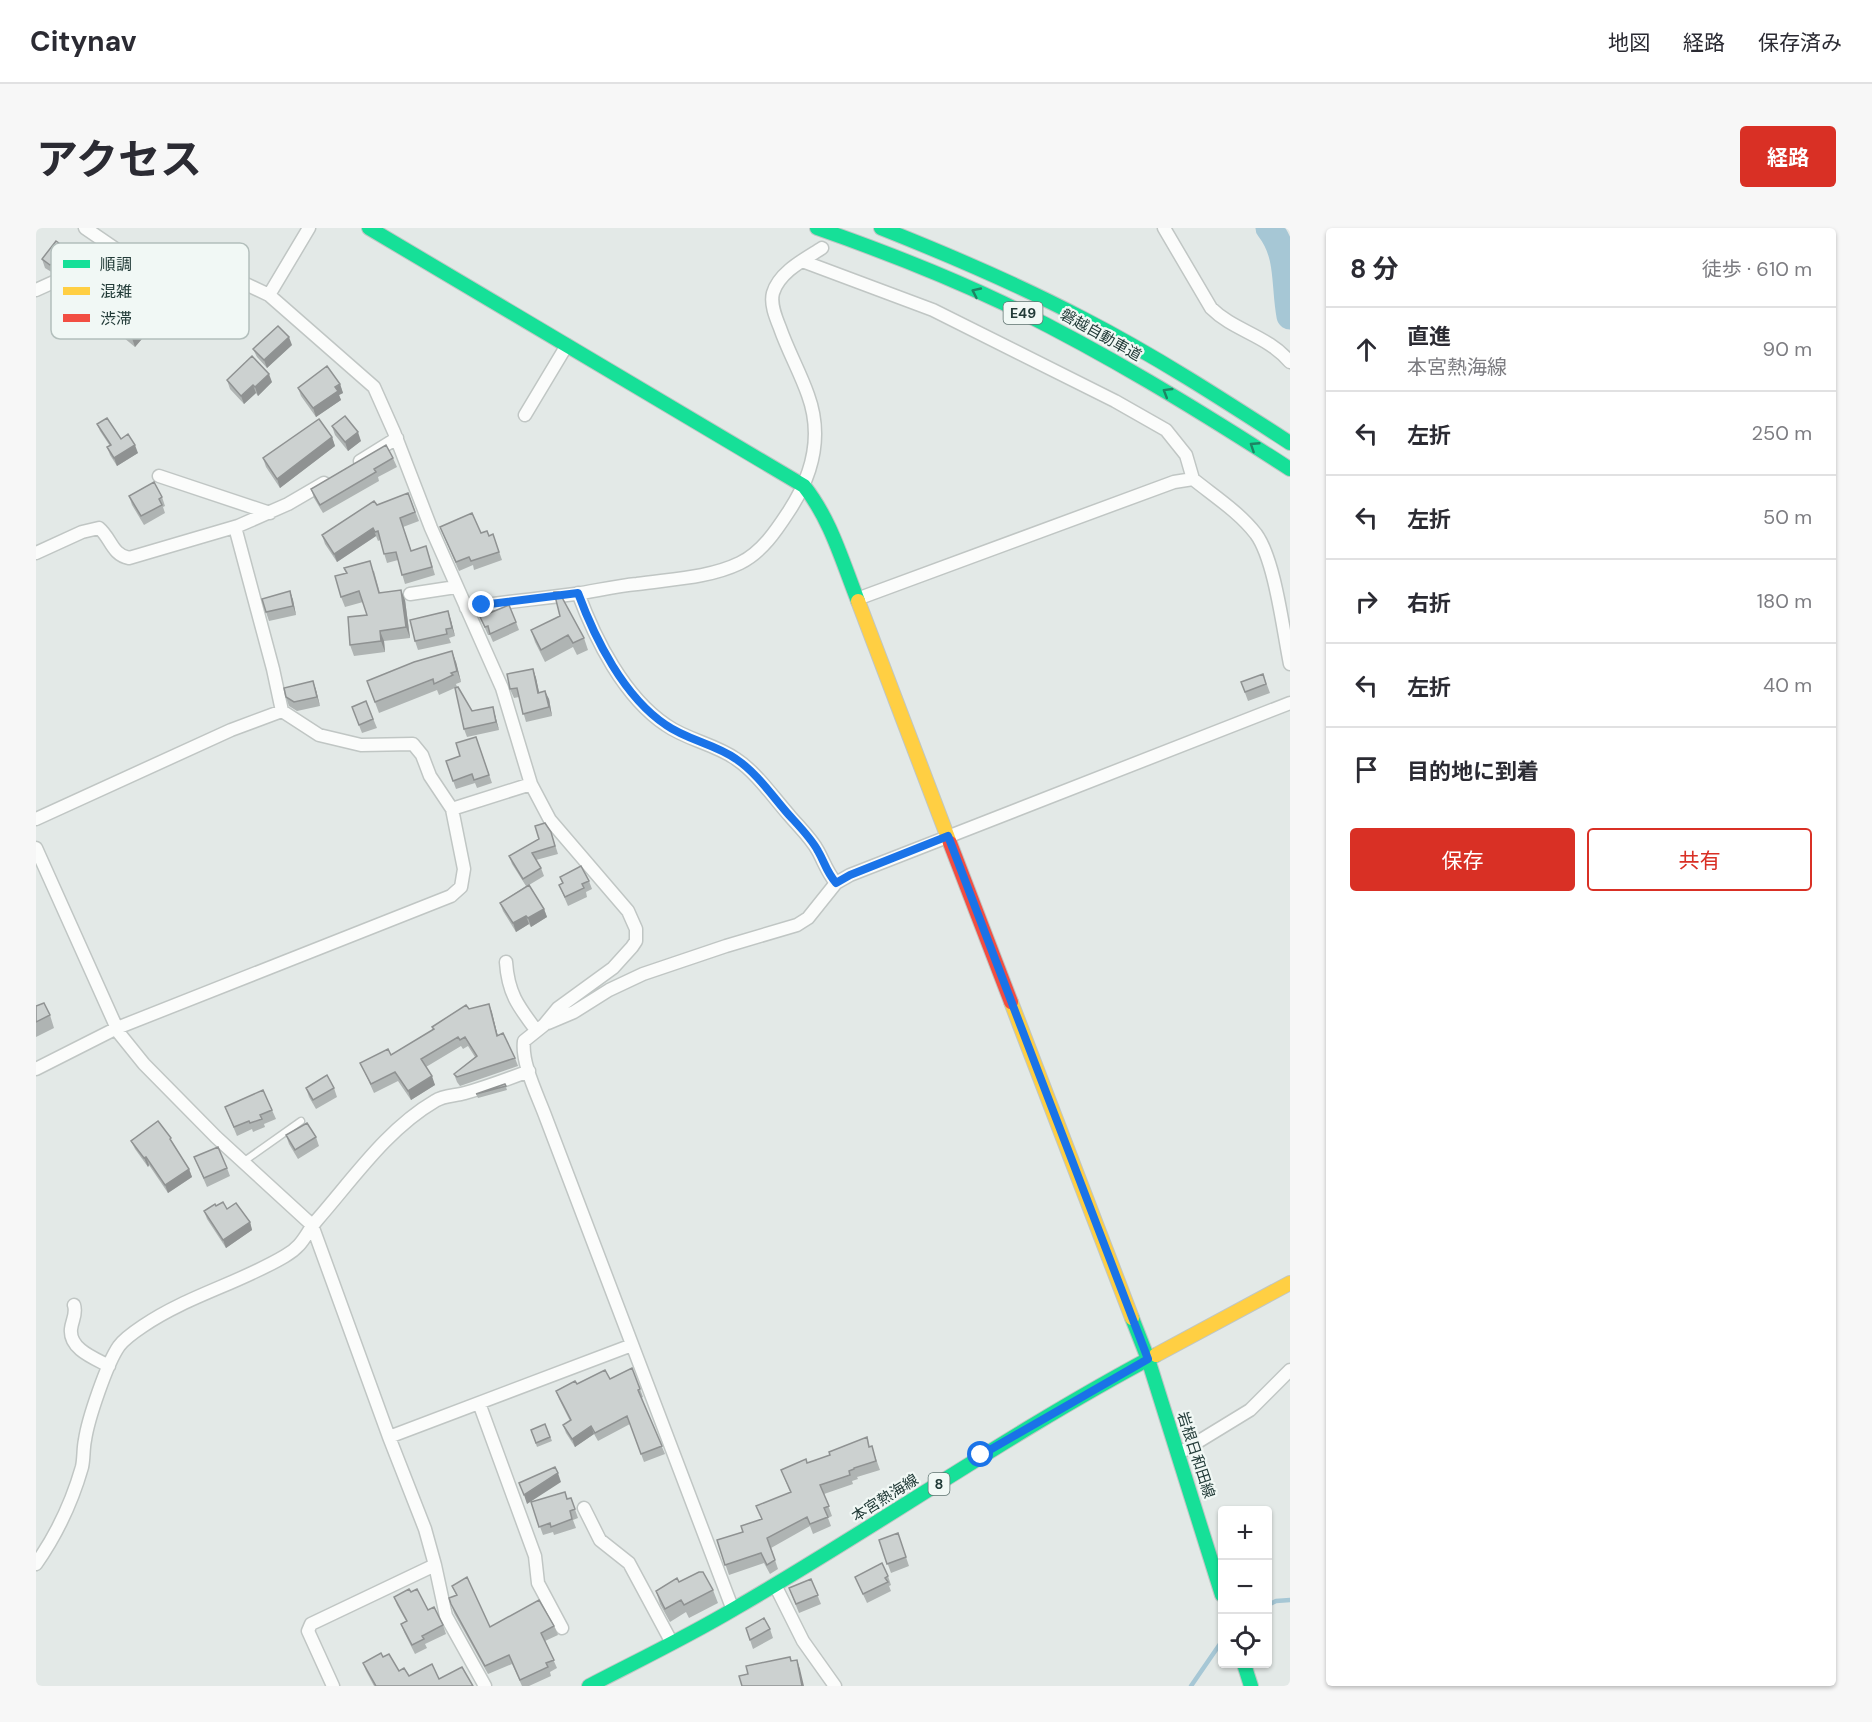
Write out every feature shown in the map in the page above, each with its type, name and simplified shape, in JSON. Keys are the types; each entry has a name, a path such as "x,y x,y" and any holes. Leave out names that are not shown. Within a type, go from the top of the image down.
{"main road":[{"path":"369,228 804,486"},
{"name":"磐越自動車道","path":"817,228 925,269 1046,324 1218,422 1290,469"},
{"name":"磐越自動車道","path":"881,228 1054,303 1233,405 1290,443"},
{"name":"岩根日和田線","path":"804,486 813,495 823,514 857,599 1148,1359 1218,1582"},
{"name":"本宮熱海線","path":"589,1686 733,1610 923,1494 981,1455 1148,1359 1290,1283"},
{"path":"1245,1668 1251,1686"}],"street":[{"path":"85,228 107,243"},
{"path":"269,295 309,228"},
{"path":"1164,228 1219,316 1267,341 1280,350 1290,362"},
{"path":"466,608 709,573 741,562 758,551 773,535 804,486 811,470 816,440 816,424 808,395 784,341 772,297 778,281 822,248"},
{"path":"802,261 933,310 1115,401 1166,430 1186,455 1193,479 1228,506 1255,533 1262,544 1269,564 1290,664"},
{"path":"36,290 51,283"},
{"path":"249,285 269,295 374,387 397,438 430,528 502,688 531,784 550,820 628,911 637,935 632,947 613,968 558,1008 524,1041 523,1047 529,1071 733,1610"},
{"path":"525,415 567,345"},
{"path":"36,553 82,532 99,528 105,533 117,554 129,558 235,527 270,513 343,472 397,438"},
{"path":"159,476 270,513"},
{"path":"857,599 1166,484 1193,479"},
{"path":"36,1069 117,1028 451,896 461,887 464,869 453,809 430,776 422,755 413,744 361,745 319,735 282,711 235,527"},
{"path":"410,594 456,587"},
{"path":"578,593 590,624 610,662 650,712 667,726 736,759 758,780 809,838 818,851 826,871 836,883"},
{"path":"540,1027 574,1012 609,990 643,974 797,925 808,918 836,883 850,875 1290,703"},
{"path":"36,819 231,730 282,711"},
{"path":"453,809 531,784"},
{"path":"36,848 117,1028 144,1064 243,1162 312,1226 425,1529 446,1616 485,1686"},
{"path":"506,962 507,981 516,1004 540,1027"},
{"path":"36,1564 52,1541 69,1506 82,1464 85,1438 93,1411 119,1346 129,1336 161,1314 285,1256 300,1245 312,1226 396,1131 436,1100 463,1094 529,1071"},
{"path":"74,1305 76,1313 71,1334 73,1342 88,1356 110,1366"},
{"path":"389,1437 632,1346"},
{"path":"1178,1454 1250,1410 1290,1371"},
{"path":"479,1403 535,1556 538,1583 562,1628"},
{"path":"584,1508 600,1540 629,1563 672,1643"},
{"path":"333,1686 308,1631 311,1624 435,1566"},
{"path":"775,1585 803,1641 835,1686"}],"lane":[{"path":"243,1162 301,1121"}],"building":[{"path":"51,247 51,265 42,259"},
{"path":"278,326 289,337 264,360 253,349"},
{"path":"252,356 269,374 241,396 227,380"},
{"path":"327,366 340,384 335,387 338,391 313,408 298,388"},
{"path":"345,416 358,432 345,442 332,426"},
{"path":"107,418 121,439 128,434 135,445 114,458 107,447 111,445 97,424"},
{"path":"319,419 332,437 277,479 263,458"},
{"path":"386,445 393,458 374,469 376,472 320,505 311,489"},
{"path":"154,482 162,497 159,499 162,505 141,516 129,496"},
{"path":"408,493 415,512 400,518 411,551 426,546 432,567 402,575 396,552 384,554 378,531 375,532 373,528 334,554 322,535 374,501 377,505"},
{"path":"472,513 481,533 487,531 489,536 493,534 499,552 471,561 469,557 456,562 440,527"},
{"path":"370,561 379,593 401,590 406,627 380,631 381,641 350,645 348,617 367,615 359,591 341,597 335,576 347,573 344,568"},
{"path":"290,591 293,606 266,612 262,599"},
{"path":"554,592 559,592 584,638 573,643 568,635 541,650 531,630 560,616"},
{"path":"509,605 516,622 490,634 488,626 485,627 480,617"},
{"path":"448,611 452,628 446,629 447,634 415,641 410,620"},
{"path":"452,651 457,671 451,673 453,675 434,684 433,679 375,702 367,681 414,662"},
{"path":"533,669 538,693 545,691 549,707 523,714 517,688 510,689 507,674"},
{"path":"1263,674 1266,684 1245,692 1241,682"},
{"path":"313,681 317,697 294,702 286,697 284,688"},
{"path":"458,687 472,711 493,707 496,722 464,729 455,688"},
{"path":"366,701 373,719 359,725 352,707"},
{"path":"476,737 489,775 474,780 472,774 453,781 446,761 460,756 456,743"},
{"path":"545,823 551,832 555,846 532,853 541,868 523,879 509,856 539,839 535,826"},
{"path":"581,866 589,881 582,884 584,888 565,897 559,885 563,883 560,877"},
{"path":"529,885 544,909 513,923 500,903"},
{"path":"44,1003 50,1015 36,1022 36,1006"},
{"path":"489,1004 497,1036 503,1033 515,1058 457,1077 454,1074 477,1056 465,1037 460,1040 458,1037 421,1059 432,1076 408,1091 395,1072 371,1084 360,1063 388,1049 391,1055 434,1029 432,1027 466,1005 469,1009"},
{"path":"327,1075 334,1088 313,1100 306,1088"},
{"path":"505,1084 506,1086 476,1094"},
{"path":"263,1090 272,1110 260,1115 262,1119 234,1127 225,1107"},
{"path":"158,1121 189,1169 165,1185 146,1157 144,1158 131,1141"},
{"path":"307,1123 316,1137 295,1150 286,1135"},
{"path":"218,1147 227,1168 204,1178 194,1157"},
{"path":"223,1202 227,1209 236,1203 250,1222 223,1240 204,1211"},
{"path":"632,1368 640,1389 638,1390 662,1446 641,1454 627,1416 595,1433 591,1426 572,1439 563,1425 571,1420 556,1391 575,1381 577,1384 605,1370 610,1379"},
{"path":"545,1424 550,1437 536,1443 531,1430"},
{"path":"867,1437 876,1461 854,1468 849,1471 850,1475 820,1485 829,1506 824,1508 828,1517 810,1524 807,1517 767,1538 775,1560 767,1565 761,1553 725,1565 717,1540 743,1532 741,1526 762,1519 756,1506 791,1492 781,1470 806,1459 807,1463 830,1455 829,1452"},
{"path":"555,1467 558,1473 524,1495 519,1483"},
{"path":"565,1492 567,1499 571,1498 575,1509 570,1511 572,1519 551,1527 550,1523 539,1527 531,1502"},
{"path":"898,1533 906,1557 887,1564 879,1540"},
{"path":"882,1563 888,1576 885,1578 888,1582 863,1594 855,1577"},
{"path":"703,1572 713,1590 684,1605 681,1600 665,1609 656,1591 677,1578 679,1582"},
{"path":"467,1577 490,1627 539,1600 554,1626 541,1633 554,1660 546,1663 548,1667 520,1680 509,1655 485,1666 449,1598 457,1595 452,1586"},
{"path":"811,1579 818,1595 796,1604 789,1588"},
{"path":"409,1589 411,1592 417,1589 428,1610 434,1607 443,1625 422,1636 424,1639 412,1645 401,1624 407,1621 394,1597"},
{"path":"764,1618 770,1629 750,1640 746,1628"},
{"path":"381,1653 383,1657 389,1654 399,1671 404,1668 409,1676 432,1664 439,1679 462,1667 473,1686 376,1686 363,1663"},
{"path":"790,1657 791,1661 797,1660 802,1686 742,1686 739,1676 748,1674 746,1666"}],"waterway":[{"path":"1269,228 1276,238 1283,259 1290,316"},
{"path":"1272,1603 1290,1600"},
{"path":"1191,1686 1218,1647"}],"traffic: fast":[{"path":"369,228 804,486 829,527 858,601"},
{"path":"817,228 934,272 1040,321 1220,424 1290,469"},
{"path":"881,228 983,270 1109,332 1162,362 1290,443"},
{"path":"1132,1318 1148,1359 1218,1582"},
{"path":"589,1686 734,1609 1049,1416 1156,1355"},
{"path":"1245,1668 1251,1686"}],"traffic: slow":[{"path":"858,601 950,843"},
{"path":"1011,1002 1132,1318"},
{"path":"1156,1355 1290,1283"}],"traffic: jam":[{"path":"950,843 1011,1002"}],"route":[{"path":"482,605 578,593 590,624 610,662 650,712 667,726 736,759 758,780 809,838 818,851 826,871 836,883 850,875 948,836 1148,1359 981,1455"}]}
